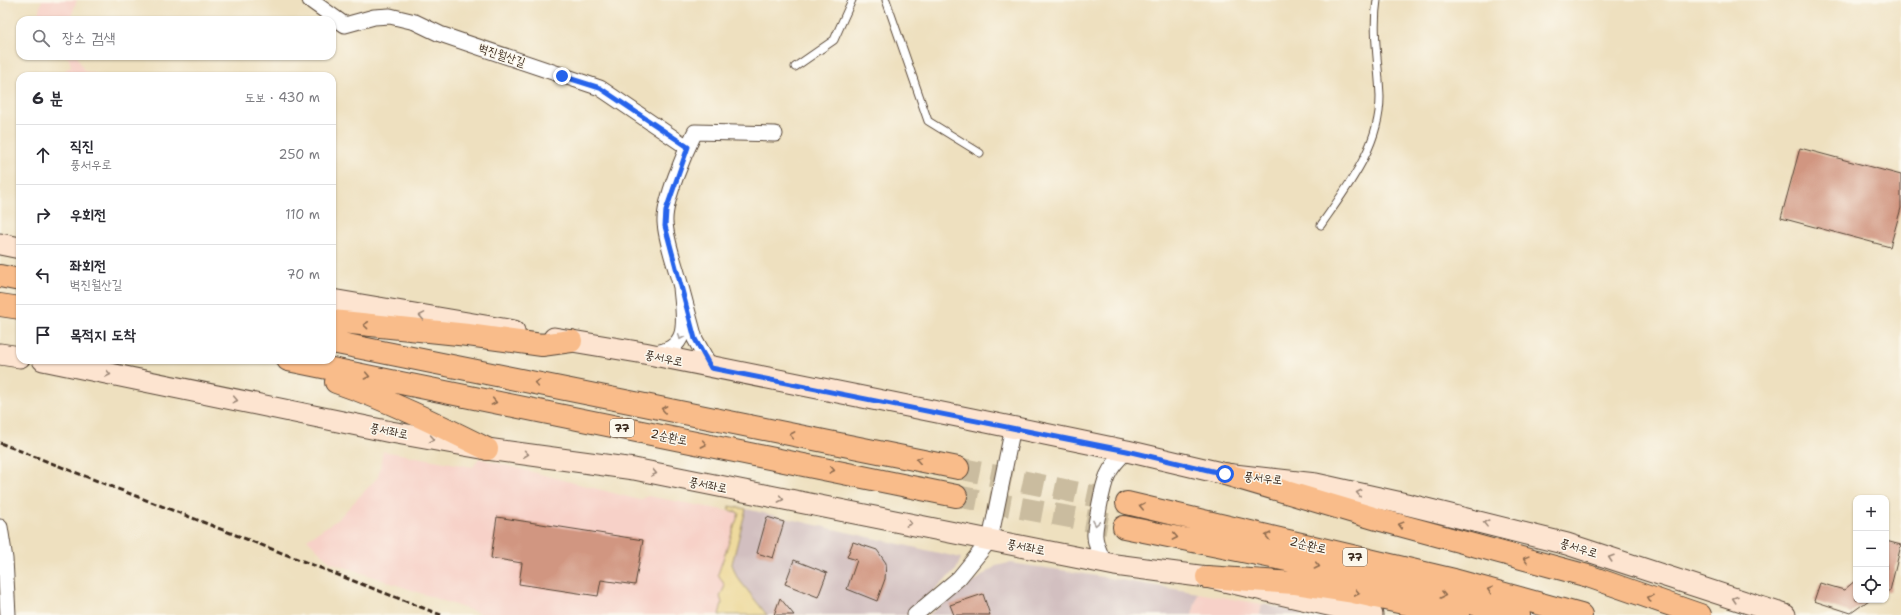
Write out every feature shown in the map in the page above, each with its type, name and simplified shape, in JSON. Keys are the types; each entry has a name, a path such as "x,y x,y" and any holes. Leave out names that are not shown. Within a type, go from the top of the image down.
{"highway":[{"path":"0,276 16,279"},
{"path":"0,305 16,307"},
{"path":"336,321 468,335 542,345 571,341"},
{"name":"77","path":"336,343 958,468"},
{"path":"284,364 373,395 422,416 487,449"},
{"name":"2순환로","path":"308,364 956,496"},
{"path":"1225,474 1377,519 1588,576 1700,615"},
{"name":"2순환로","path":"1127,503 1454,580 1581,615"},
{"name":"2순환로","path":"1124,527 1365,577 1519,615"},
{"path":"1207,577 1294,583 1353,592 1458,615"}],"street":[{"name":"벽진월산길","path":"310,0 332,16"},
{"name":"벽진월산길","path":"336,19 345,25 374,17 390,16 415,22 440,34 600,88 688,147"},
{"path":"711,368 695,339 665,220 673,189 695,132 775,134"},
{"path":"0,244 16,247"},
{"path":"644,353 666,352 679,342 683,332 684,322 681,287"},
{"name":"풍서우로","path":"336,301 644,353 711,368 1127,451 1225,474 1316,484 1490,524 1567,544 1785,615"},
{"path":"0,354 16,356"},
{"name":"풍서좌로","path":"61,364 391,432 487,449 634,469 1104,562 1207,577 1372,615"},
{"path":"915,615 959,578 990,540 1013,428"},
{"path":"1104,562 1097,546 1095,533 1104,482 1108,472 1117,459 1127,451"},
{"path":"0,527 5,559 8,615"}],"lane":[{"path":"795,67 834,40 852,4 852,0"},
{"path":"886,0 928,121 980,153"},
{"path":"1322,225 1360,168 1376,126 1380,99 1375,19 1376,3"}],"shaded area":[{"path":"42,0 77,0 71,16 37,16"},
{"path":"70,60 79,60 84,71 88,72 63,72 71,66"},
{"path":"383,451 473,467 479,458 640,500 648,496 739,513 719,574 725,586 720,596 723,603 719,615 484,615 330,562 307,539 337,520 378,477"},
{"path":"746,509 961,558 956,570 906,615 767,615 737,577 732,564"},
{"path":"1009,563 1061,570 1198,593 1192,615 928,615 996,566"},
{"path":"1198,593 1262,604 1260,615 1192,615"},
{"path":"1262,604 1315,615 1260,615"}],"sand":[{"path":"729,506 746,509 732,564 737,577 767,615 719,615 722,603 720,596 725,586 718,574 739,513 729,510"}],"building":[{"path":"1800,148 1901,175 1901,208 1890,247 1781,218"},
{"path":"497,517 643,540 635,585 601,580 598,596 519,584 522,563 491,558"},
{"path":"767,517 784,522 773,558 757,553"},
{"path":"853,542 877,550 886,563 885,579 877,601 847,589 857,560 847,557"},
{"path":"1889,542 1901,545 1889,591"},
{"path":"794,560 827,573 818,597 785,584"},
{"path":"1853,582 1853,603 1865,603 1851,613 1814,601 1820,583 1844,590"},
{"path":"983,594 990,615 954,615 950,605"},
{"path":"780,598 794,615 774,615"}],"tunnel":[{"path":"958,468 1127,503"},
{"path":"956,496 1124,527"}],"railway":[{"path":"0,443 441,615"}],"route":[{"path":"562,76 600,88 688,147 674,183 666,210 665,226 695,339 711,368 972,419 1127,451 1225,474"}]}
